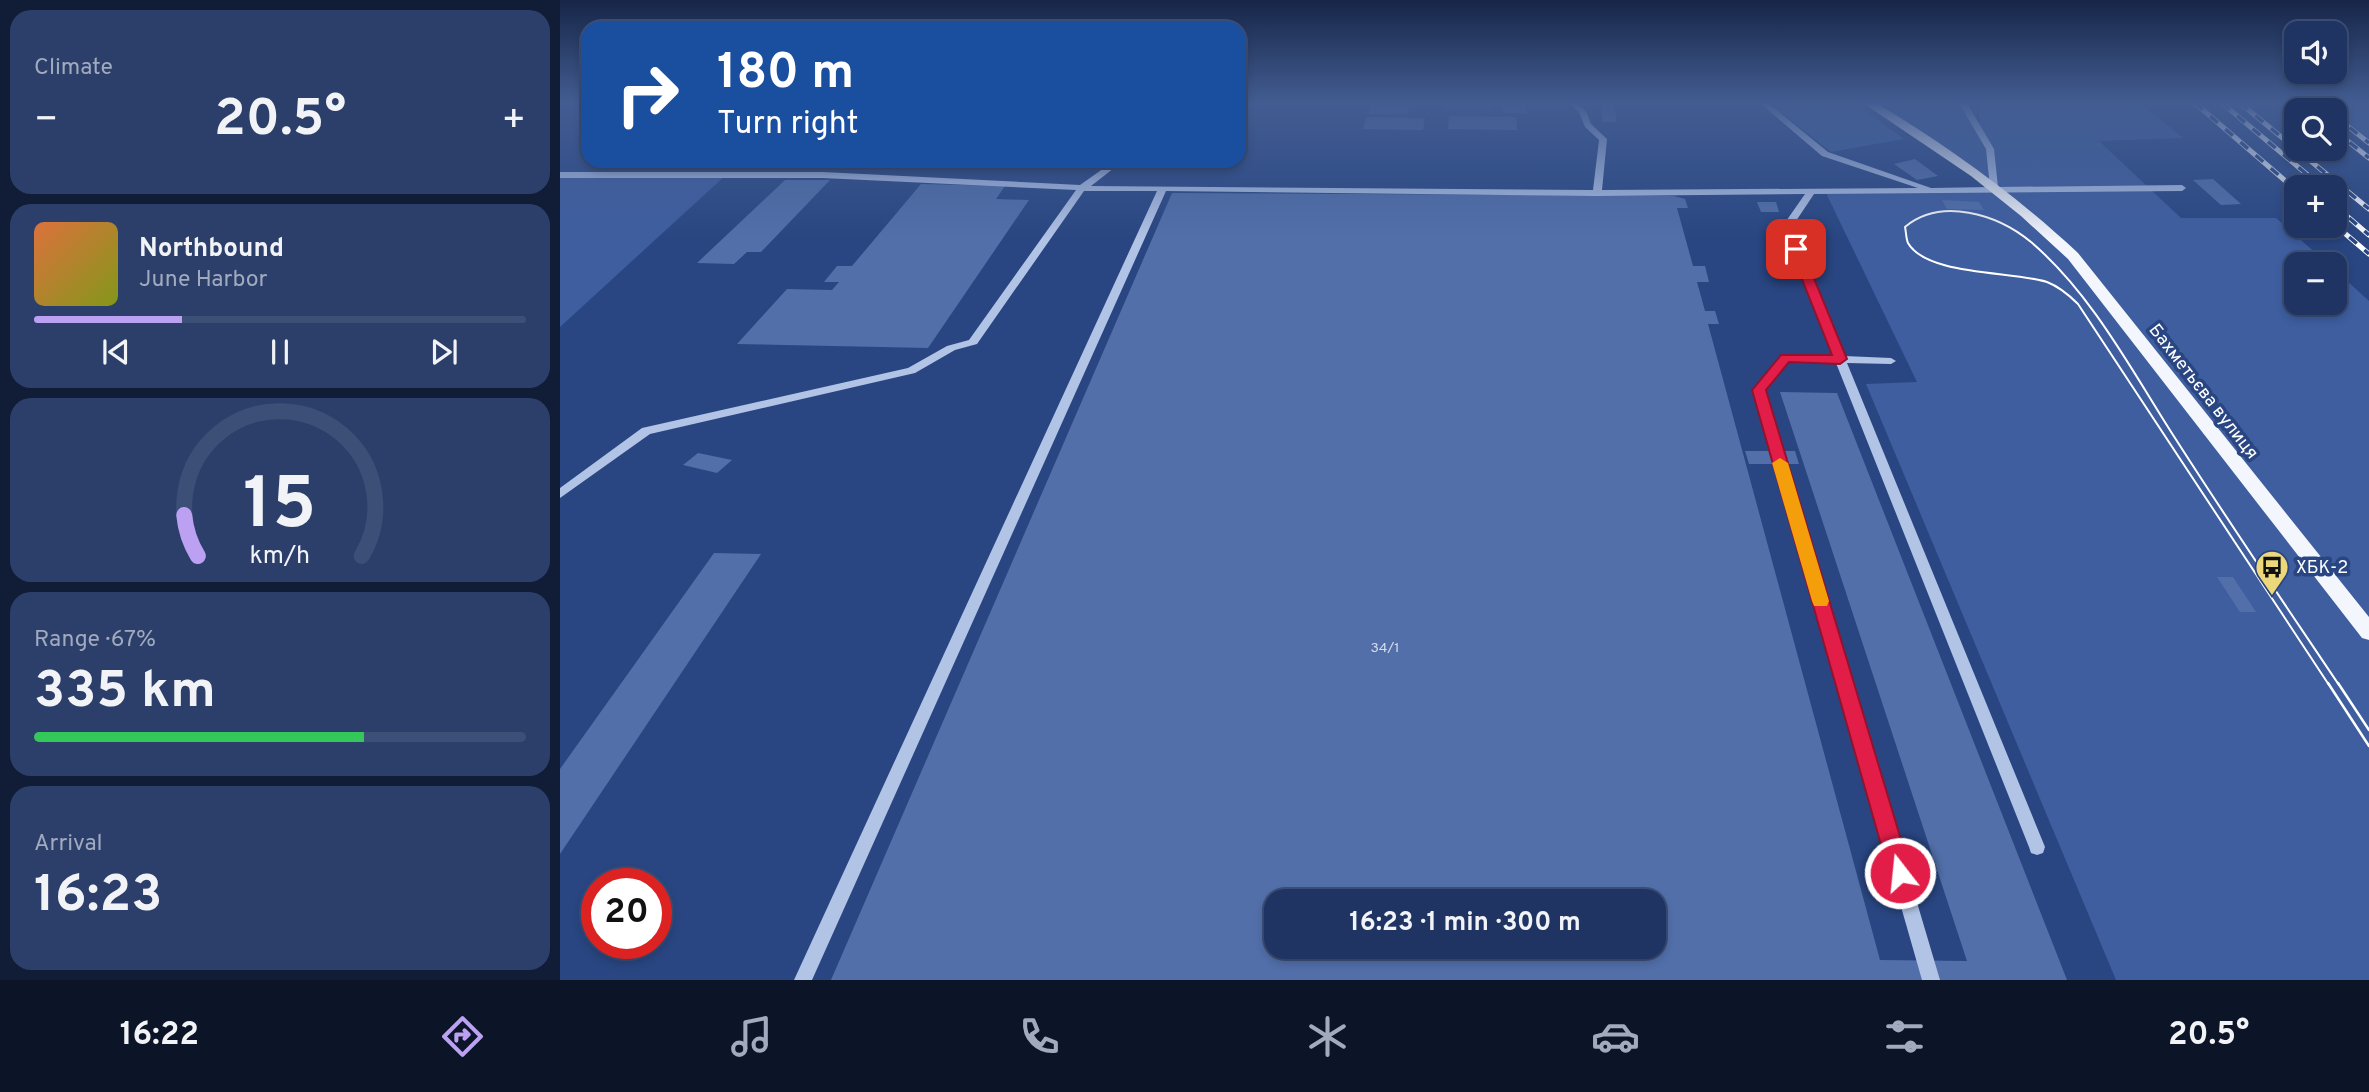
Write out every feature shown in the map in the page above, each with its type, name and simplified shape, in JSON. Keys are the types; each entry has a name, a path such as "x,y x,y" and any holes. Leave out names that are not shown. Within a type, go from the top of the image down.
{"main road":[{"name":"Бахметьєва вулиця","path":"1942,149 2022,208 2080,263 2369,632"}],"street":[{"path":"560,175 823,175 1082,188 1597,192 1937,191 1994,189 1990,149"},
{"path":"560,494 646,431 911,371 951,348 973,342 1082,188 1109,168"},
{"path":"803,980 1163,188"},
{"path":"1811,191 1787,227 2037,847"},
{"path":"1891,361 1786,358 1759,390 1931,980"}],"lane":[{"path":"1597,192 1602,149"},
{"path":"1819,149 1825,154 1937,191"},
{"path":"1994,189 2182,188"}],"shaded area":[{"path":"1827,149 1849,149 1831,152"},
{"path":"1941,149 2107,149 2181,218 2276,218 2284,225 2284,238 2299,238 2314,252 2284,252 2284,315 2347,315 2347,281 2369,301 2369,980 2116,980 1866,384 1917,382 1825,191 1993,189"},
{"path":"727,174 560,327 560,175"}],"building":[{"path":"1915,159 1938,176 1917,180 1894,164"},
{"path":"2213,179 2241,204 2221,205 2193,180"},
{"path":"785,180 830,180 761,252 747,252 734,264 697,263"},
{"path":"921,184 1005,186 996,199 1029,200 928,348 737,344 787,289 832,290 839,282 824,282 837,266 852,266"},
{"path":"1172,193 1674,196 1685,199 1688,208 1677,208 1693,266 1705,266 1709,282 1697,282 1705,311 1715,311 1719,324 1708,324 1880,960 1967,961 1780,392 1837,393 2067,980 831,980"},
{"path":"1942,200 1979,202 1984,210 1947,209"},
{"path":"1757,202 1776,202 1779,212 1761,212"},
{"path":"1745,451 1795,451 1799,464 1749,464"},
{"path":"698,453 732,460 717,473 683,465"},
{"path":"714,553 761,554 560,854 560,769"},
{"path":"2217,577 2233,577 2256,612 2240,612"}],"tram line":[{"path":"2329,685 2078,304 2047,282 1972,271 1933,261 1918,254 1908,243 1905,227 1919,218 1935,213 1952,211 1986,217 2017,232 2053,263 2110,334 2215,500 2339,685"},
{"path":"2328,683 2369,746"},
{"path":"2338,683 2369,730"}],"railway":[{"path":"2248,149 2284,180"},
{"path":"2276,149 2308,175"},
{"path":"2296,149 2369,209"},
{"path":"2357,149 2369,158"},
{"path":"2347,216 2369,235"},
{"path":"2347,235 2369,254"}],"slow traffic":[{"path":"1780,463 1821,601"}],"place":[{"name":"ХБК-2","path":"2272,597"}],"route":[{"path":"1796,249 1840,359 1786,358 1759,390 1900,873"}]}
